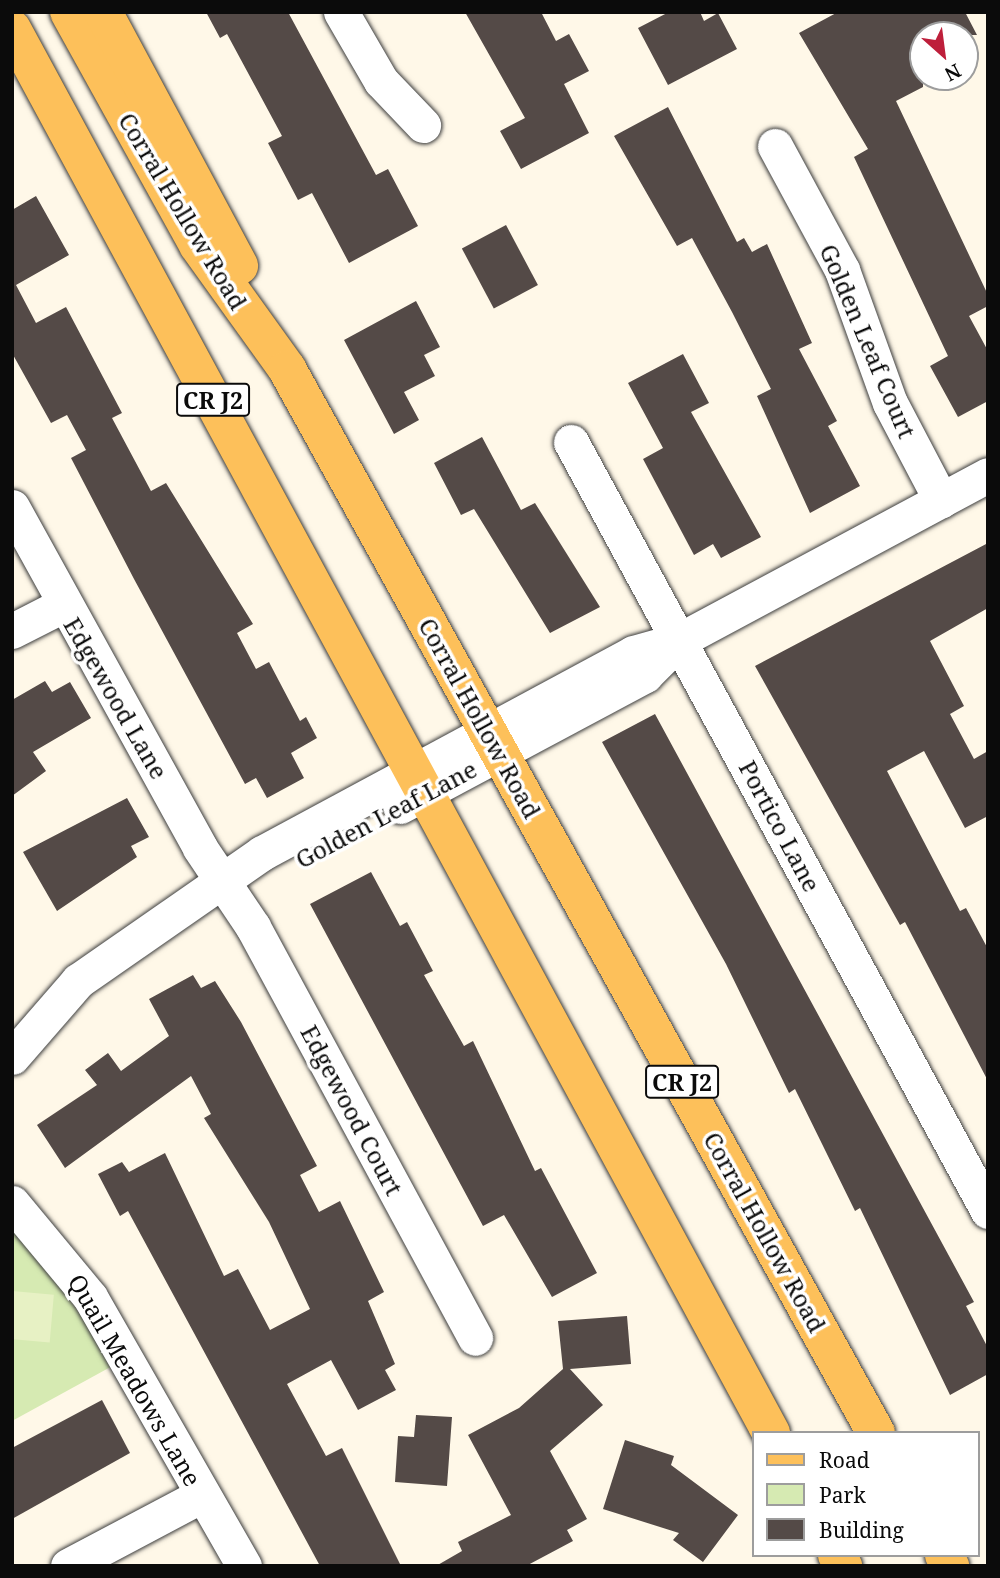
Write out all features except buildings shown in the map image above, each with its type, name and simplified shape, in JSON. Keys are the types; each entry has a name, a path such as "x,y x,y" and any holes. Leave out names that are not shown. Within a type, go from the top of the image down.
{"main road":[{"name":"Corral Hollow Road","path":"69,12 198,245 287,369 875,1431"},
{"path":"103,12 287,369"},
{"name":"CR J2","path":"12,29 770,1431"}],"street":[{"path":"341,12 381,81 423,125"},
{"name":"Golden Leaf Court","path":"775,146 842,270 890,403 941,500"},
{"name":"Portico Lane","path":"571,442 988,1211"},
{"name":"Golden Leaf Lane","path":"12,1057 78,981 133,938 226,884 262,853 419,782 494,742 645,676 680,640 988,475"},
{"name":"Edgewood Lane","path":"12,507 63,605 226,884"},
{"path":"12,631 63,605"},
{"name":"Edgewood Court","path":"226,884 475,1338"},
{"name":"Quail Meadows Lane","path":"12,1203 90,1297 244,1566"},
{"path":"68,1566 202,1495"}],"green space":[{"path":"12,1220 116,1364 12,1421"},
{"path":"12,1291 54,1295 50,1342 12,1339"}]}
